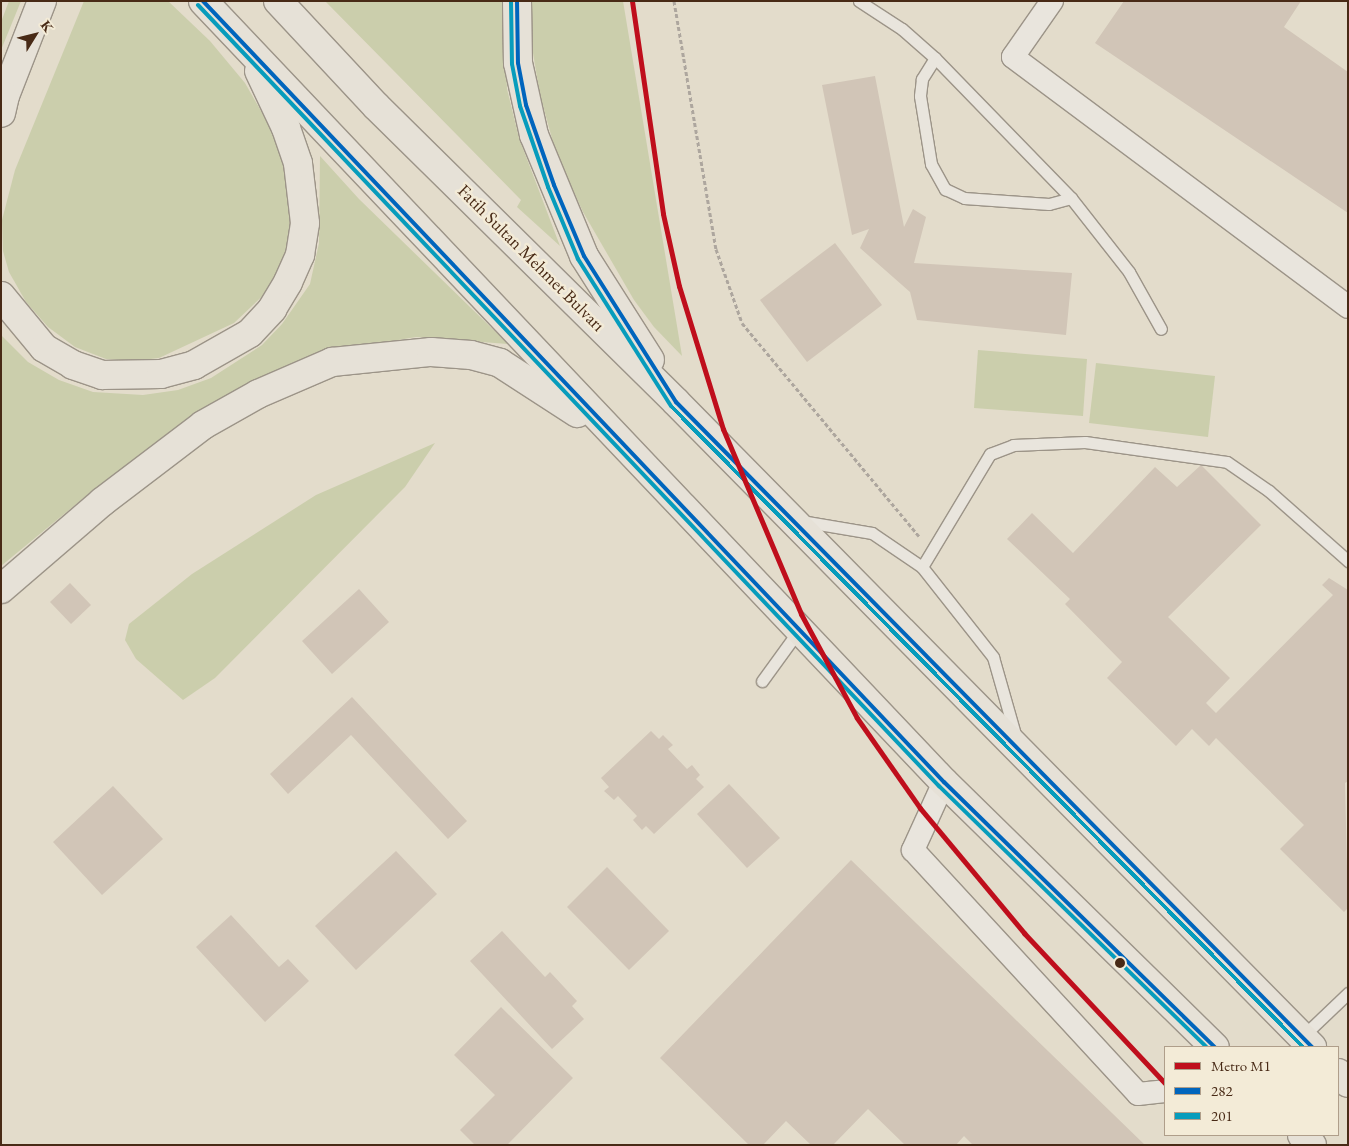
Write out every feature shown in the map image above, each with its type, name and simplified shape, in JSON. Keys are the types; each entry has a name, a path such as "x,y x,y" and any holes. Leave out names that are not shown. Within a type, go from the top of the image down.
{"main road":[{"path":"2,105 42,1"},
{"path":"203,1 944,782 1214,1046"},
{"name":"Fatih Sultan Mehmet Bulvarı","path":"278,1 376,106 794,520 1307,1042"},
{"path":"516,1 518,63 526,105 554,185 584,256 676,402"},
{"path":"1,296 44,348 73,365 102,375 161,374 194,365 250,333 272,309 288,282 300,255 305,223 304,193 286,128 247,47"},
{"path":"1,589 102,502 203,425 258,394 332,362 431,352 471,355 500,363 557,398 636,456"},
{"path":"1339,1074 1348,1083"},
{"path":"1303,1136 1312,1145"}],"street":[{"path":"1052,1 1013,57 1348,306"},
{"path":"944,782 913,850 1138,1094 1164,1091"}],"lane":[{"path":"860,1 902,29 935,58 1071,198 1129,272 1161,329"},
{"path":"935,58 922,79 920,96 931,164 945,189 954,195 974,199 1049,204 1071,198"},
{"path":"922,567 990,454 1012,445 1085,442 1227,462 1269,491 1348,561"},
{"path":"794,520 872,532 922,567 993,656 1019,749"},
{"path":"762,681 799,629"},
{"path":"1307,1042 1348,993"}],"path":[{"path":"674,1 716,249 742,323 932,551"}],"green space":[{"path":"9,1 21,1 1,50 1,22"},
{"path":"84,1 168,1 210,41 245,83 268,123 286,169 292,216 289,254 271,288 234,323 159,358 134,361 106,359 75,347 48,327 26,302 9,272 3,251 2,220 15,170"},
{"path":"325,1 503,1 507,89 519,138 560,246 517,207 521,200"},
{"path":"530,1 623,1 682,356 654,327 634,300 583,212 556,153 540,95 532,47"},
{"path":"320,156 359,199 508,344 416,337 340,350 280,370 230,394 183,425 92,491 1,566 1,335 28,362 59,380 93,392 143,395 178,390 211,378 262,345 282,324 310,284 319,243"},
{"path":"978,350 1087,359 1083,416 974,408"},
{"path":"1096,363 1215,376 1208,437 1089,423"},
{"path":"435,443 405,487 215,678 183,700 136,659 125,640 129,624 192,574 316,495"}],"building":[{"path":"1124,1 1301,1 1284,27 1348,72 1348,213 1095,43"},
{"path":"875,76 904,227 913,209 926,217 914,263 1072,273 1066,335 917,320 910,292 860,248 869,229 852,235 822,85"},
{"path":"835,243 882,305 807,362 760,300"},
{"path":"1201,465 1261,525 1168,617 1230,678 1206,703 1216,713 1333,595 1322,585 1329,578 1348,590 1348,781 1345,783 1348,908 1344,912 1280,849 1304,825 1216,738 1209,746 1192,729 1176,746 1107,678 1122,662 1065,604 1070,599 1007,539 1032,513 1073,553 1155,467 1177,487"},
{"path":"70,583 91,605 71,624 50,602"},
{"path":"359,589 389,622 332,674 302,641"},
{"path":"352,697 467,821 448,839 351,735 288,794 270,774"},
{"path":"651,731 659,739 663,735 673,745 668,749 687,769 692,765 700,775 696,779 704,787 654,834 646,826 642,830 633,820 637,816 618,796 614,800 604,791 609,787 601,778"},
{"path":"729,784 780,838 747,868 697,814"},
{"path":"113,786 163,839 102,895 53,842"},
{"path":"396,851 437,894 356,970 315,926"},
{"path":"851,860 1145,1145 973,1145 964,1136 956,1145 905,1145 868,1109 833,1145 811,1145 786,1121 763,1145 749,1145 660,1058"},
{"path":"607,867 669,931 629,970 567,907"},
{"path":"231,915 279,967 288,959 309,981 265,1022 196,947"},
{"path":"502,931 545,977 550,972 577,1001 572,1006 584,1019 552,1049 470,961"},
{"path":"501,1007 573,1078 507,1145 475,1145 460,1130 495,1095 454,1055"}],"metro line":[{"name":"M1","path":"632,1 663,214 679,286 723,429 801,614 857,718 920,808 1024,933 1164,1082"}],"transit line":[{"name":"282","path":"203,1 944,782 1214,1046"},
{"name":"201","path":"511,1 512,64 520,106 548,187 578,259 671,406 1302,1046"},
{"name":"282","path":"517,1 518,63 526,105 554,185 584,256 676,402 1311,1046"},
{"name":"201","path":"198,5 939,786 1205,1046"}]}
